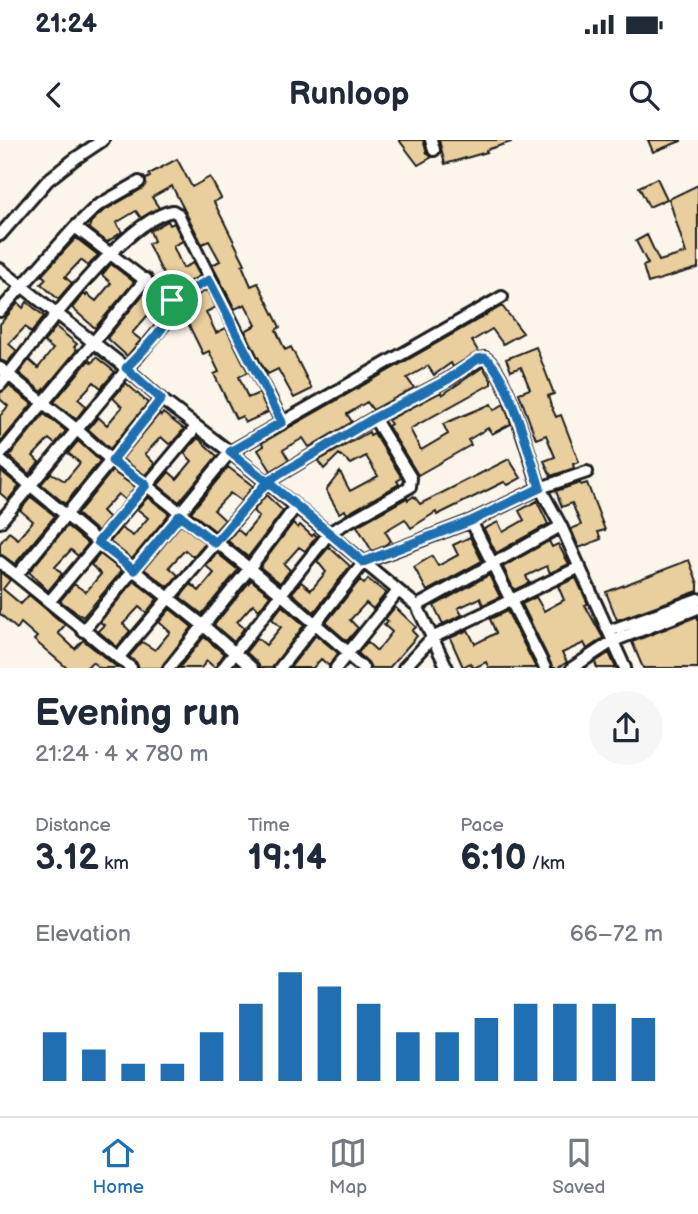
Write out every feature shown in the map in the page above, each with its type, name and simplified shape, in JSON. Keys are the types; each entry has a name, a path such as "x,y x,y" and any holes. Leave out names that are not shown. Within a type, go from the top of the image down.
{"street":[{"path":"0,234 48,180 103,140"},
{"path":"0,311 97,206 139,182"},
{"path":"0,385 4,371 112,253 154,217 173,211 178,214 282,422"},
{"path":"0,522 126,368 169,320 174,307 172,300 75,227"},
{"path":"0,269 330,532 417,606 447,668"},
{"path":"146,279 41,403 0,458 66,516 204,626 252,668"},
{"path":"172,300 209,280"},
{"path":"83,631 230,452 502,297"},
{"path":"118,658 267,482 374,418 447,380 478,359 485,358 494,366 509,394 540,488 561,526 625,668"},
{"path":"4,371 112,461 146,485 282,595 363,668"},
{"path":"17,575 161,399"},
{"path":"223,668 330,532 405,491 412,483 374,418"},
{"path":"49,602 196,427"},
{"path":"280,668 363,562 471,521 540,488 587,472"},
{"path":"169,668 296,506"},
{"path":"471,521 545,668"},
{"path":"417,606 561,526"},
{"path":"0,562 131,668"},
{"path":"404,668 432,638 580,567"},
{"path":"336,668 398,591"},
{"path":"572,668 611,636 698,599"},
{"path":"611,636 698,608"}],"building":[{"path":"399,140 423,140 427,153 432,157 418,165"},
{"path":"439,140 511,140 511,142 445,164"},
{"path":"648,140 681,140 681,141 653,152"},
{"path":"177,159 192,187 210,177 221,198 214,202 245,264 242,265 251,286 258,283 280,327 276,330 285,350 291,347 312,389 294,398 278,369 268,374 245,331 256,325 245,304 235,309 212,265 220,261 209,241 202,244 172,186 152,197 159,208 141,218 136,211 116,223 122,232 107,242 89,228 91,222 102,212 143,188 146,179 150,177 149,174"},
{"path":"657,178 667,199 649,207 639,187"},
{"path":"698,185 698,268 648,283 643,266 648,264 636,241 647,235 659,261 686,253 669,199"},
{"path":"168,221 170,225 174,223 183,241 173,246 183,268 193,263 200,276 172,291 148,244 154,241 150,231"},
{"path":"76,238 98,255 88,266 81,260 65,277 72,283 58,299 41,284 46,279 42,275"},
{"path":"111,264 134,282 95,328 72,308 84,294 96,301 111,283 102,275"},
{"path":"207,290 216,307 206,312 216,333 226,328 248,372 239,377 248,398 259,393 268,412 245,423 242,416 236,419 214,374 219,372 209,351 203,354 181,309 181,304"},
{"path":"146,291 165,305 165,308 156,322 148,315 132,333 141,340 127,356 107,338"},
{"path":"27,302 44,316 31,333 25,327 9,344 17,351 7,363 0,360 0,324 18,303 23,308"},
{"path":"502,306 523,333 503,344 492,329 472,341 478,351 476,353 453,367 451,363 434,375 428,366 407,378 414,388 373,410 367,402 347,414 352,422 309,447 303,438 283,450 289,460 271,471 258,450 264,446 262,443"},
{"path":"56,327 77,344 74,347 77,350 42,392 19,373 29,360 38,368 53,349 44,342"},
{"path":"536,347 554,394 548,396 551,406 556,417 561,415 579,462 573,464 574,468 551,476 544,461 555,457 546,435 536,439 519,393 530,389 521,367 511,371 506,359"},
{"path":"96,357 115,372 101,388 94,382 78,399 86,406 76,419 54,402 89,360 92,363"},
{"path":"483,367 491,384 410,429 421,450 448,434 443,424 491,404 494,410 504,404 511,424 492,434 488,428 468,440 471,445 418,475 388,426 391,424 388,420 441,392 442,395"},
{"path":"126,383 148,403 110,449 88,429 98,417 107,425 122,407 113,398"},
{"path":"9,386 32,404 0,443 0,416 8,406 0,399 0,393"},
{"path":"163,413 184,429 172,443 169,444 161,437 145,454 155,464 145,475 122,459 159,414 161,416"},
{"path":"44,414 66,431 55,444 49,439 33,456 39,462 29,474 9,456"},
{"path":"369,432 370,435 374,433 402,478 397,481 399,484 347,514 345,510 339,513 326,490 340,472 350,491 378,476 366,456 351,464 339,454 324,469 318,461"},
{"path":"198,438 217,456 179,502 158,485 169,472 177,479 192,461 184,453"},
{"path":"78,441 100,461 65,504 41,484 51,473 65,481 80,463 68,453"},
{"path":"509,459 521,478 508,485 504,482 437,515 436,512 411,528 405,519 385,531 391,541 380,548 372,551 357,526 407,498 408,500 414,496 420,504"},
{"path":"228,467 253,486 241,501 230,493 214,510 225,520 215,531 191,512"},
{"path":"1,471 19,486 8,500 0,493"},
{"path":"112,471 135,487 125,500 118,494 102,511 109,518 98,532 77,514"},
{"path":"587,483 605,530 598,532 601,539 579,548 571,529 581,525 572,503 562,507 556,491"},
{"path":"266,495 283,511 248,557 228,541 237,529 244,535 259,517 253,511"},
{"path":"31,497 55,516 15,564 0,554 0,543 9,532 18,539 33,521 20,510"},
{"path":"148,497 169,514 132,559 110,542 121,528 133,536 148,518 137,509"},
{"path":"537,501 548,524 496,553 484,529 498,522 503,532 524,520 519,511"},
{"path":"293,523 298,528 300,525 312,536 317,536 305,551 299,547 284,564 290,570 280,583 260,567"},
{"path":"181,524 205,543 193,557 185,550 169,567 178,575 168,587 144,569"},
{"path":"67,526 88,544 78,556 71,550 55,567 62,574 48,591 29,572"},
{"path":"470,537 482,561 427,591 414,567 432,556 438,566 458,555 453,545"},
{"path":"549,541 552,547 558,544 569,564 550,573 547,566 526,576 529,583 514,590 503,567"},
{"path":"329,547 350,566 314,612 292,593 301,582 311,590 326,572 317,561"},
{"path":"217,553 238,570 202,614 180,597 191,584 199,591 214,573 206,566"},
{"path":"100,554 122,571 83,617 60,601 74,584 86,592 101,574 91,565"},
{"path":"689,560 698,591 617,620 606,592"},
{"path":"0,572 10,580 3,589 21,604 29,595 65,625 58,633 75,649 83,640 118,668 100,668 92,662 86,668 67,668 34,640 37,637 21,623 17,629 0,614"},
{"path":"489,575 500,597 483,605 480,598 458,608 462,615 443,624 434,606"},
{"path":"576,578 588,604 585,605 603,638 587,649 584,643 562,653 567,662 553,668 522,604 536,597 544,611 564,600 558,586"},
{"path":"368,579 386,593 373,609 366,603 350,620 358,628 347,641 326,623 360,580 364,584"},
{"path":"251,580 270,595 259,610 253,604 237,622 244,628 234,642 214,625"},
{"path":"134,581 157,599 146,613 139,607 123,624 130,631 117,647 98,631 104,625 100,622"},
{"path":"282,606 304,625 272,668 260,668 246,652 257,638 266,645 281,627 272,619"},
{"path":"395,607 416,627 412,631 417,636 389,668 371,668 358,653 367,642 377,651 392,632 384,625 388,621 385,619"},
{"path":"170,609 192,627 161,668 139,668 129,657 142,642 155,650 170,632 159,622"},
{"path":"507,611 536,668 489,668 486,662 474,668 470,663 463,667 450,638 468,630 475,644 496,633 490,619"},
{"path":"698,616 698,668 643,668 632,642"},
{"path":"316,635 338,653 329,666 321,659 313,668 290,668"},
{"path":"204,637 224,654 215,668 207,661 201,668 179,668"},
{"path":"609,653 616,668 597,668 595,662"}],"route":[{"path":"172,300 174,307 169,320 126,368 161,399 112,461 146,485 98,542 134,570 180,515 215,543 267,482 374,418 447,380 478,359 485,358 494,366 509,394 540,488 471,521 363,562 330,532 296,506 267,482 230,452 282,422 209,280 172,300"}]}
